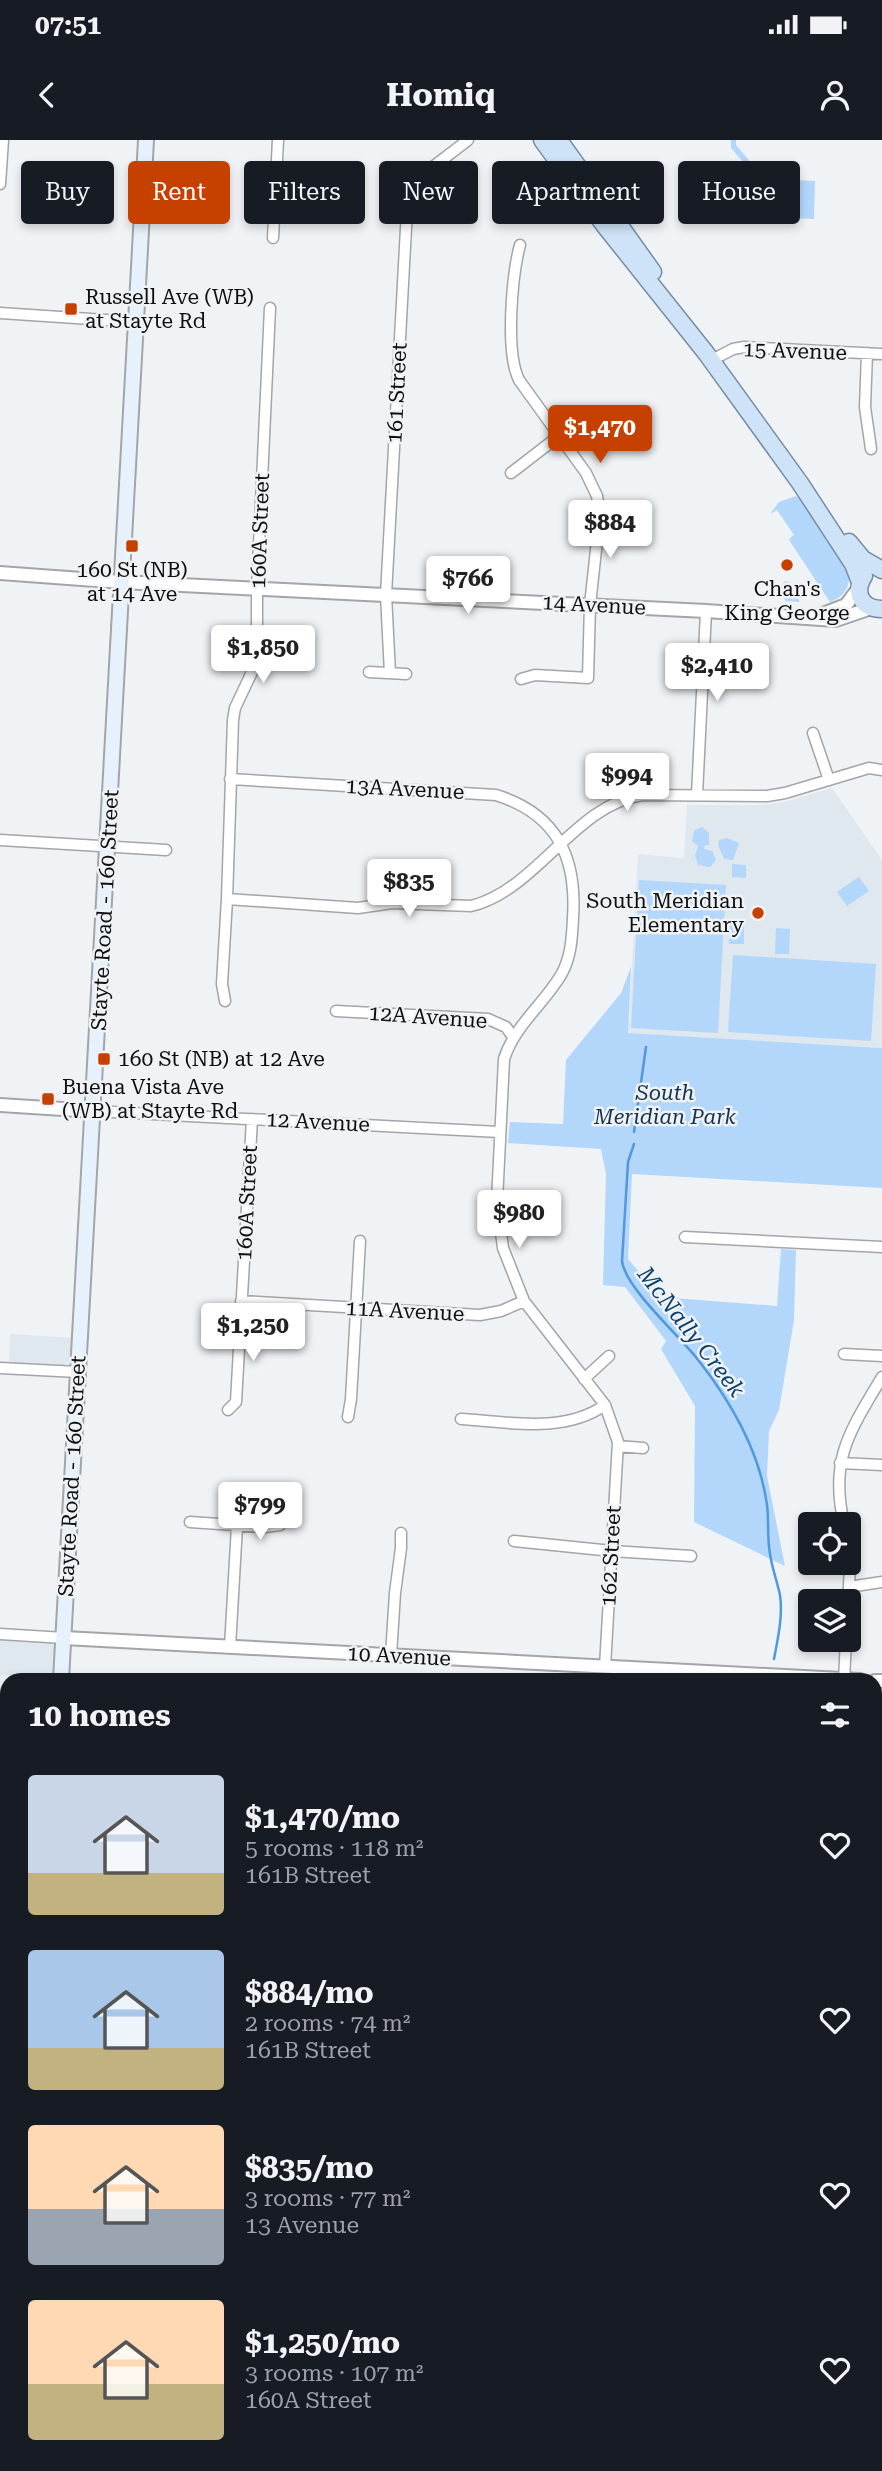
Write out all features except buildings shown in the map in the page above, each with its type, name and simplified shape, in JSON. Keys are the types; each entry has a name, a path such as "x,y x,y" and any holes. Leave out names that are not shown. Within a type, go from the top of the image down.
{"main road":[{"name":"Stayte Road - 160 Street","path":"62,1673 146,140"},
{"path":"542,140 615,239 712,360 800,483 853,564 862,601 878,610"},
{"path":"559,140 626,233 702,347"},
{"path":"800,483 863,559 882,570"},
{"path":"859,586 868,572 882,570"}],"street":[{"path":"0,184 3,140"},
{"path":"273,238 278,140"},
{"name":"161 Street","path":"390,673 386,595 411,188 421,176 468,140"},
{"path":"520,245 516,259 510,350 512,362 519,380 591,480 600,513 590,605 589,678 535,675 521,679"},
{"name":"160A Street","path":"225,1001 222,984 230,779 235,708 256,659 270,308"},
{"path":"0,313 136,322"},
{"name":"15 Avenue","path":"712,360 733,349 744,347 882,354"},
{"path":"867,353 865,407 871,449"},
{"path":"510,473 559,436"},
{"path":"600,513 645,515"},
{"name":"14 Avenue","path":"0,573 122,582 836,620 878,610"},
{"name":"14 Avenue","path":"814,617 846,605 859,586"},
{"path":"697,795 706,611"},
{"path":"369,672 406,674"},
{"path":"813,733 829,780"},
{"path":"227,899 358,908 392,903 471,906 483,903 504,891 611,804 626,797 643,794 767,796 869,768 882,770"},
{"name":"13A Avenue","path":"230,779 496,795 530,810 552,831 561,844"},
{"path":"0,840 166,850"},
{"path":"461,1419 554,1423 592,1414 605,1405 524,1301 503,1248 497,1201 504,1059 513,1037 561,975 570,951 574,888 572,870 561,844"},
{"name":"12A Avenue","path":"336,1012 488,1019 506,1027 513,1037"},
{"path":"0,1105 94,1111"},
{"name":"12 Avenue","path":"94,1111 499,1132"},
{"name":"160A Street","path":"228,1410 236,1402 252,1119"},
{"path":"497,1201 547,1204"},
{"path":"685,1237 882,1247"},
{"path":"348,1417 360,1241"},
{"name":"11A Avenue","path":"242,1301 480,1315 501,1311 524,1301"},
{"path":"844,1354 882,1356"},
{"path":"584,1379 610,1356"},
{"path":"0,1368 78,1372"},
{"path":"842,1512 839,1499 840,1463 845,1443 882,1377"},
{"name":"162 Street","path":"605,1405 618,1446 605,1667"},
{"path":"618,1446 643,1448"},
{"path":"840,1463 882,1465"},
{"path":"190,1522 265,1527 280,1525"},
{"path":"230,1647 237,1526"},
{"path":"391,1655 401,1533"},
{"path":"514,1541 691,1556"},
{"path":"849,1575 849,1587 882,1582"},
{"path":"0,1634 64,1638"},
{"name":"10 Avenue","path":"64,1638 605,1667 662,1673"},
{"path":"844,1673 845,1652"}],"shaded area":[{"name":"South Meridian Elementary","path":"832,788 882,860 882,1048 628,1033 638,854 684,858 687,805 759,805 784,802"},
{"path":"10,1334 76,1338 73,1359 64,1365 9,1363"},
{"path":"0,1639 52,1643 56,1648 56,1673 0,1673"}],"green space":[{"path":"731,140 736,140 736,145 750,161 742,161 731,148"},
{"path":"800,180 815,181 814,219 800,218"},
{"path":"796,496 827,535 847,571 849,582 846,590 830,602 791,543 789,539 794,535 777,510 770,514 779,502"},
{"path":"786,581 800,602 785,601 781,585"},
{"path":"702,827 709,833 709,845 704,846 704,849 712,851 716,860 710,867 698,865 695,856 698,846 692,841 694,831"},
{"path":"727,838 739,843 733,860 724,859 718,845 719,840"},
{"path":"732,864 746,865 746,878 732,877"},
{"path":"859,877 869,891 847,906 837,892"},
{"path":"639,880 726,885 718,1033 631,1028"},
{"path":"730,924 744,924 744,944 729,944"},
{"path":"776,928 790,929 789,954 775,954"},
{"path":"733,955 876,964 871,1041 728,1032"},
{"name":"South Meridian Park","path":"631,967 628,1033 882,1048 882,1188 632,1174 628,1259 661,1297 777,1306 781,1249 796,1250 794,1320 779,1410 769,1431 767,1476 785,1566 694,1522 695,1406 661,1349 666,1341 625,1287 603,1285 606,1174 601,1149 508,1143 510,1122 563,1124 566,1060 621,993"}],"waterway":[{"name":"McNally Creek","path":"634,1132 646,1047"},
{"name":"McNally Creek","path":"634,1144 628,1162 622,1261 633,1285 711,1377 733,1411 751,1447 767,1505 770,1554 781,1603 774,1659"}],"place":[{"name":"Russell Ave (WB) at Stayte Rd","path":"71,309"},
{"name":"160 St (NB) at 14 Ave","path":"132,546"},
{"name":"Chan's King George","path":"787,565"},
{"name":"South Meridian Elementary","path":"758,913"},
{"name":"160 St (NB) at 12 Ave","path":"104,1059"},
{"name":"Buena Vista Ave (WB) at Stayte Rd","path":"48,1099"}]}
